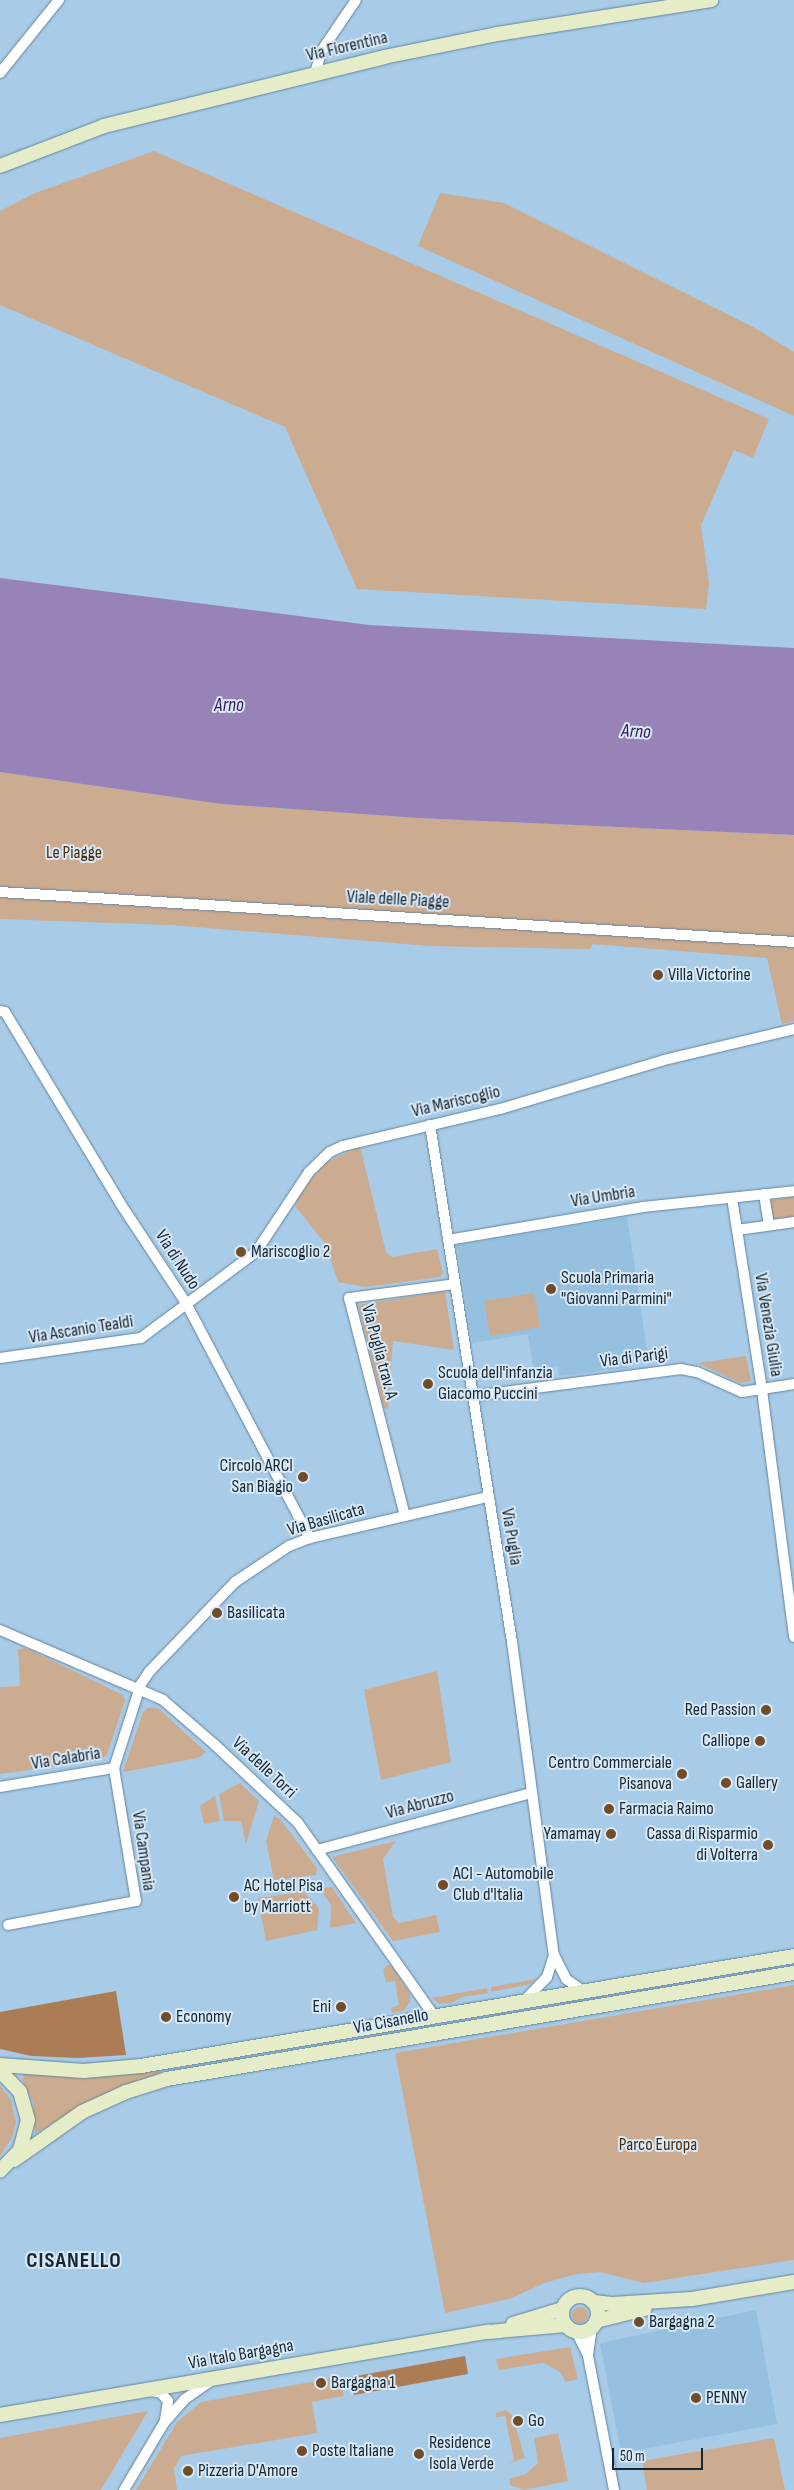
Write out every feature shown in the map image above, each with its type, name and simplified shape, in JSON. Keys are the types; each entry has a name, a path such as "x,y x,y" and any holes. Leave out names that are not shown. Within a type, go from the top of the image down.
{"main road":[{"name":"Via Fiorentina","path":"0,166 104,126 315,73 497,34 711,0"},
{"name":"Via Cisanello","path":"0,2065 84,2070 141,2066 794,1956"},
{"name":"Via Cisanello","path":"5,2168 90,2108 162,2081 794,1974"},
{"path":"0,2070 20,2092 28,2115 25,2139 5,2168"},
{"path":"594,2323 597,2310 593,2302 586,2297 575,2297 562,2309 571,2328 594,2323 692,2299 794,2282"},
{"path":"593,2302 612,2304 692,2299"},
{"name":"Via Italo Bargagna","path":"488,2332 562,2309"},
{"name":"Via Italo Bargagna","path":"0,2415 488,2332 571,2328"}],"street":[{"path":"0,73 59,0"},
{"path":"315,73 322,50 356,0"},
{"name":"Viale delle Piagge","path":"0,892 794,942"},
{"name":"Via di Nudo","path":"0,1011 5,1012 120,1203 186,1303 310,1538"},
{"name":"Via Mariscoglio","path":"186,1303 256,1252 309,1172 330,1152 358,1140 509,1107 664,1060 794,1030"},
{"name":"Via Puglia","path":"430,1124 512,1642 554,1956 566,1979 583,1991"},
{"name":"Via Umbria","path":"448,1240 610,1211 794,1191"},
{"path":"764,1194 769,1226"},
{"name":"Via Venezia Giulia","path":"732,1198 789,1553 794,1637"},
{"path":"737,1230 794,1222"},
{"name":"Via Puglia trav. A","path":"405,1516 349,1298 455,1284"},
{"name":"Via Ascanio Tealdi","path":"0,1358 132,1341 146,1335 186,1303"},
{"name":"Via di Parigi","path":"473,1396 681,1369 697,1372 737,1390 762,1390 794,1384"},
{"name":"Via Basilicata","path":"139,1689 157,1662 242,1576 289,1546 310,1538 488,1497"},
{"name":"Via delle Torri","path":"0,1630 163,1700 214,1744 288,1812 434,2016"},
{"name":"Via Calabria","path":"0,1787 114,1768 139,1689"},
{"name":"Via Campania","path":"8,1925 136,1901 114,1768"},
{"name":"Via Abruzzo","path":"317,1850 531,1793"},
{"name":"Via Puglia","path":"524,2001 547,1977 554,1956"},
{"path":"588,2356 594,2323"},
{"path":"571,2328 588,2356 614,2490"},
{"path":"164,2423 191,2394 216,2378"},
{"path":"124,2490 164,2423 169,2409 167,2399 156,2391 139,2391"}],"shaded area":[{"name":"Scuola Primaria \"Giovanni Parmini\"","path":"627,1217 649,1364 645,1364 643,1355 626,1358 627,1368 559,1376 558,1367 534,1371 528,1334 472,1343 457,1245"},
{"path":"116,1991 126,2055 78,2058 31,2056 0,2049 0,2012"},
{"path":"756,2310 777,2424 621,2453 600,2343"},
{"path":"465,2356 468,2374 354,2395 351,2377"}],"green space":[{"path":"154,151 769,419 753,458 734,450 701,525 709,584 706,609 357,589 285,427 0,305 0,211 35,193"},
{"path":"440,193 504,203 753,327 794,352 794,416 418,246"},
{"name":"Le Piagge","path":"0,772 221,804 418,818 794,835 794,1021 782,1024 767,958 592,944 591,949 430,946 171,925 0,919"},
{"path":"360,1146 386,1252 392,1257 437,1249 443,1272 441,1277 365,1287 338,1282 326,1245 295,1206 301,1192 325,1163"},
{"path":"794,1197 794,1216 773,1219 770,1200"},
{"path":"445,1291 454,1350 393,1341 388,1409 384,1408 358,1305"},
{"path":"534,1293 540,1327 490,1336 484,1301"},
{"path":"746,1356 751,1381 740,1383 698,1363"},
{"path":"26,1648 123,1695 125,1700 107,1755 100,1760 0,1774 0,1687 20,1686 18,1649"},
{"path":"437,1671 451,1762 381,1780 364,1690"},
{"path":"149,1707 159,1709 206,1752 198,1758 123,1772 143,1712"},
{"path":"240,1783 259,1801 246,1844 241,1821 224,1821 219,1794"},
{"path":"215,1796 220,1821 204,1824 200,1806"},
{"path":"274,1816 280,1819 317,1868 316,1875 274,1880 266,1841"},
{"path":"396,1841 383,1859 393,1917 399,1923 436,1915 440,1932 393,1941 332,1857"},
{"path":"332,1887 356,1923 330,1928 331,1905 320,1889"},
{"path":"304,1892 319,1908 317,1930 266,1941 258,1898"},
{"path":"387,1965 391,1965 410,1994 410,2002 403,2011 392,2013 391,2008 399,2005 395,1981 386,1982 383,1970"},
{"path":"536,1979 530,1984 491,1992 491,1987"},
{"name":"Parco Europa","path":"794,1985 794,2260 644,2283 600,2272 577,2274 544,2283 512,2298 445,2313 395,2053"},
{"path":"487,1988 488,1993 462,1997 451,2003 439,2004 432,1998"},
{"path":"160,2070 160,2075 69,2113 35,2134 33,2102 22,2079 26,2072 92,2077"},
{"path":"0,2085 11,2100 16,2123 12,2138 0,2156"},
{"path":"580,2307 586,2309 588,2315 586,2321 580,2323 574,2321 572,2315 574,2309"},
{"path":"570,2347 578,2379 566,2382 560,2372 544,2363 499,2370 496,2359"},
{"path":"333,2378 341,2384 344,2396 312,2402 317,2433 181,2456 174,2469 177,2490 136,2490 177,2422 201,2402"},
{"path":"506,2410 512,2415 525,2458 506,2464 514,2460 505,2416 496,2417 496,2413"},
{"path":"148,2411 101,2490 0,2490 0,2438"},
{"path":"558,2433 568,2481 524,2490 510,2485 509,2479 526,2474 538,2463 534,2438"},
{"path":"774,2438 785,2490 647,2490 642,2461"}],"water":[{"name":"Arno","path":"0,578 369,625 794,648 794,835 418,818 221,804 0,772"}],"place":[{"name":"Villa Victorine","path":"658,975"},
{"name":"Mariscoglio 2","path":"241,1252"},
{"name":"Scuola Primaria \"Giovanni Parmini\"","path":"551,1289"},
{"name":"Scuola dell'infanzia Giacomo Puccini","path":"428,1384"},
{"name":"Circolo ARCI San Biagio","path":"303,1477"},
{"name":"Basilicata","path":"217,1613"},
{"name":"Red Passion","path":"766,1710"},
{"name":"Calliope","path":"760,1741"},
{"name":"Centro Commerciale Pisanova","path":"682,1774"},
{"name":"Gallery","path":"726,1783"},
{"name":"Farmacia Raimo","path":"609,1809"},
{"name":"Yamamay","path":"611,1834"},
{"name":"Cassa di Risparmio di Volterra","path":"768,1845"},
{"name":"ACI - Automobile Club d'Italia","path":"443,1885"},
{"name":"AC Hotel Pisa by Marriott","path":"234,1897"},
{"name":"Eni","path":"341,2007"},
{"name":"Economy","path":"166,2017"},
{"name":"Bargagna 2","path":"639,2322"},
{"name":"Bargagna 1","path":"321,2383"},
{"name":"PENNY","path":"696,2398"},
{"name":"Go","path":"518,2421"},
{"name":"Poste Italiane","path":"302,2451"},
{"name":"Residence Isola Verde","path":"419,2454"},
{"name":"Pizzeria D'Amore","path":"188,2471"}],"district":[{"name":"CISANELLO","path":"74,2261"}]}
